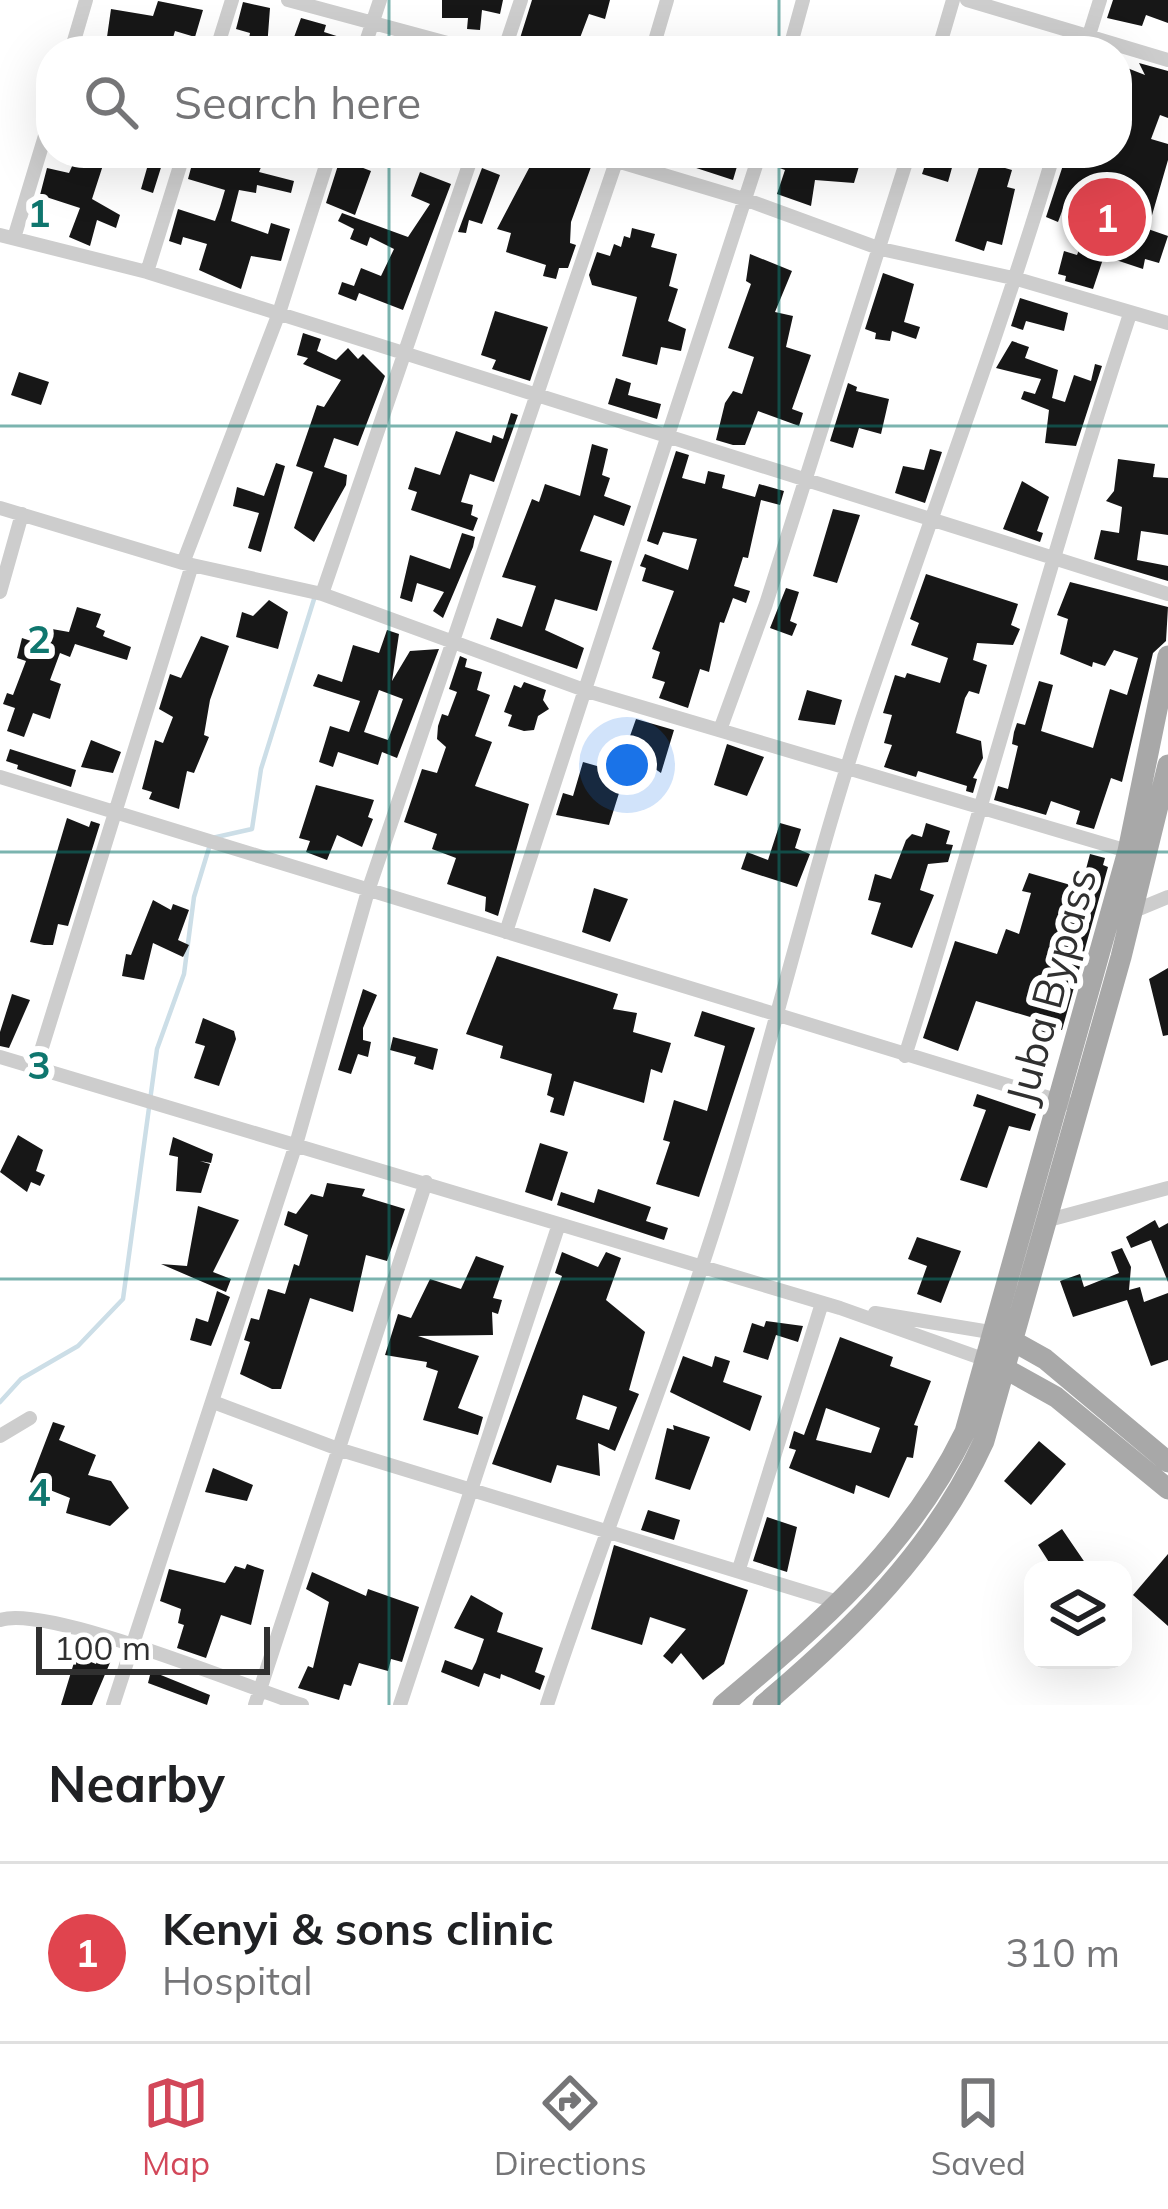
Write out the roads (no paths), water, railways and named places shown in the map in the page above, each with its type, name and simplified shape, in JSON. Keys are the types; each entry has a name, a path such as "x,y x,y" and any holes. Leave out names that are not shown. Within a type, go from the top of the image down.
{"main road":[{"name":"Juba Bypass","path":"1006,1336 1045,1221 1068,1103 1134,911 1137,854 1168,656"},
{"name":"Juba Bypass","path":"1006,1336 1137,854 1168,765"},
{"path":"763,1705 882,1597 926,1542 971,1470 1006,1336 1067,1376 1168,1462"},
{"path":"998,1364 1056,1397 1168,1489"},
{"path":"723,1705 841,1603 889,1552 932,1493 998,1364"}],"street":[{"path":"75,36 86,0"},
{"path":"221,36 232,0"},
{"path":"288,0 416,36"},
{"path":"368,36 380,0"},
{"path":"510,36 521,0"},
{"path":"656,36 667,0"},
{"path":"793,36 803,0"},
{"path":"942,36 952,0"},
{"path":"967,0 1064,36"},
{"path":"1089,36 1100,0"},
{"path":"1132,54 1168,61"},
{"path":"36,157 7,236 147,272 929,518 1048,561 1168,594"},
{"path":"147,272 179,168"},
{"path":"35,1070 188,564 279,313 325,168"},
{"path":"322,594 468,168"},
{"path":"113,1705 297,1142 368,891 614,168"},
{"path":"651,168 881,249 1017,279 1168,323"},
{"path":"506,932 664,436 756,168"},
{"path":"721,730 904,168"},
{"path":"548,1705 605,1527 702,1267 845,772 929,518 1017,279 1050,168"},
{"path":"905,1056 983,812 1048,561 1130,314"},
{"path":"0,508 188,564 322,594 586,691 845,772 1137,854"},
{"path":"0,592 22,514"},
{"path":"0,777 1068,1103"},
{"path":"1134,911 1168,897"},
{"path":"0,1057 840,1308 998,1364"},
{"path":"257,1698 426,1182"},
{"path":"1045,1221 1168,1188"},
{"path":"400,1705 559,1224"},
{"path":"739,1570 822,1303"},
{"path":"840,1308 1006,1336"},
{"path":"212,1402 341,1450 605,1527 841,1603"},
{"path":"0,1436 30,1418"},
{"path":"0,1620 20,1617 135,1644 257,1698 302,1705"}],"waterway":[{"path":"0,1402 21,1379 78,1346 123,1299 157,1049 184,974 194,897 212,838 252,829 261,769 315,596"}],"place":[{"name":"Kenyi & sons clinic","path":"1107,217"}]}
